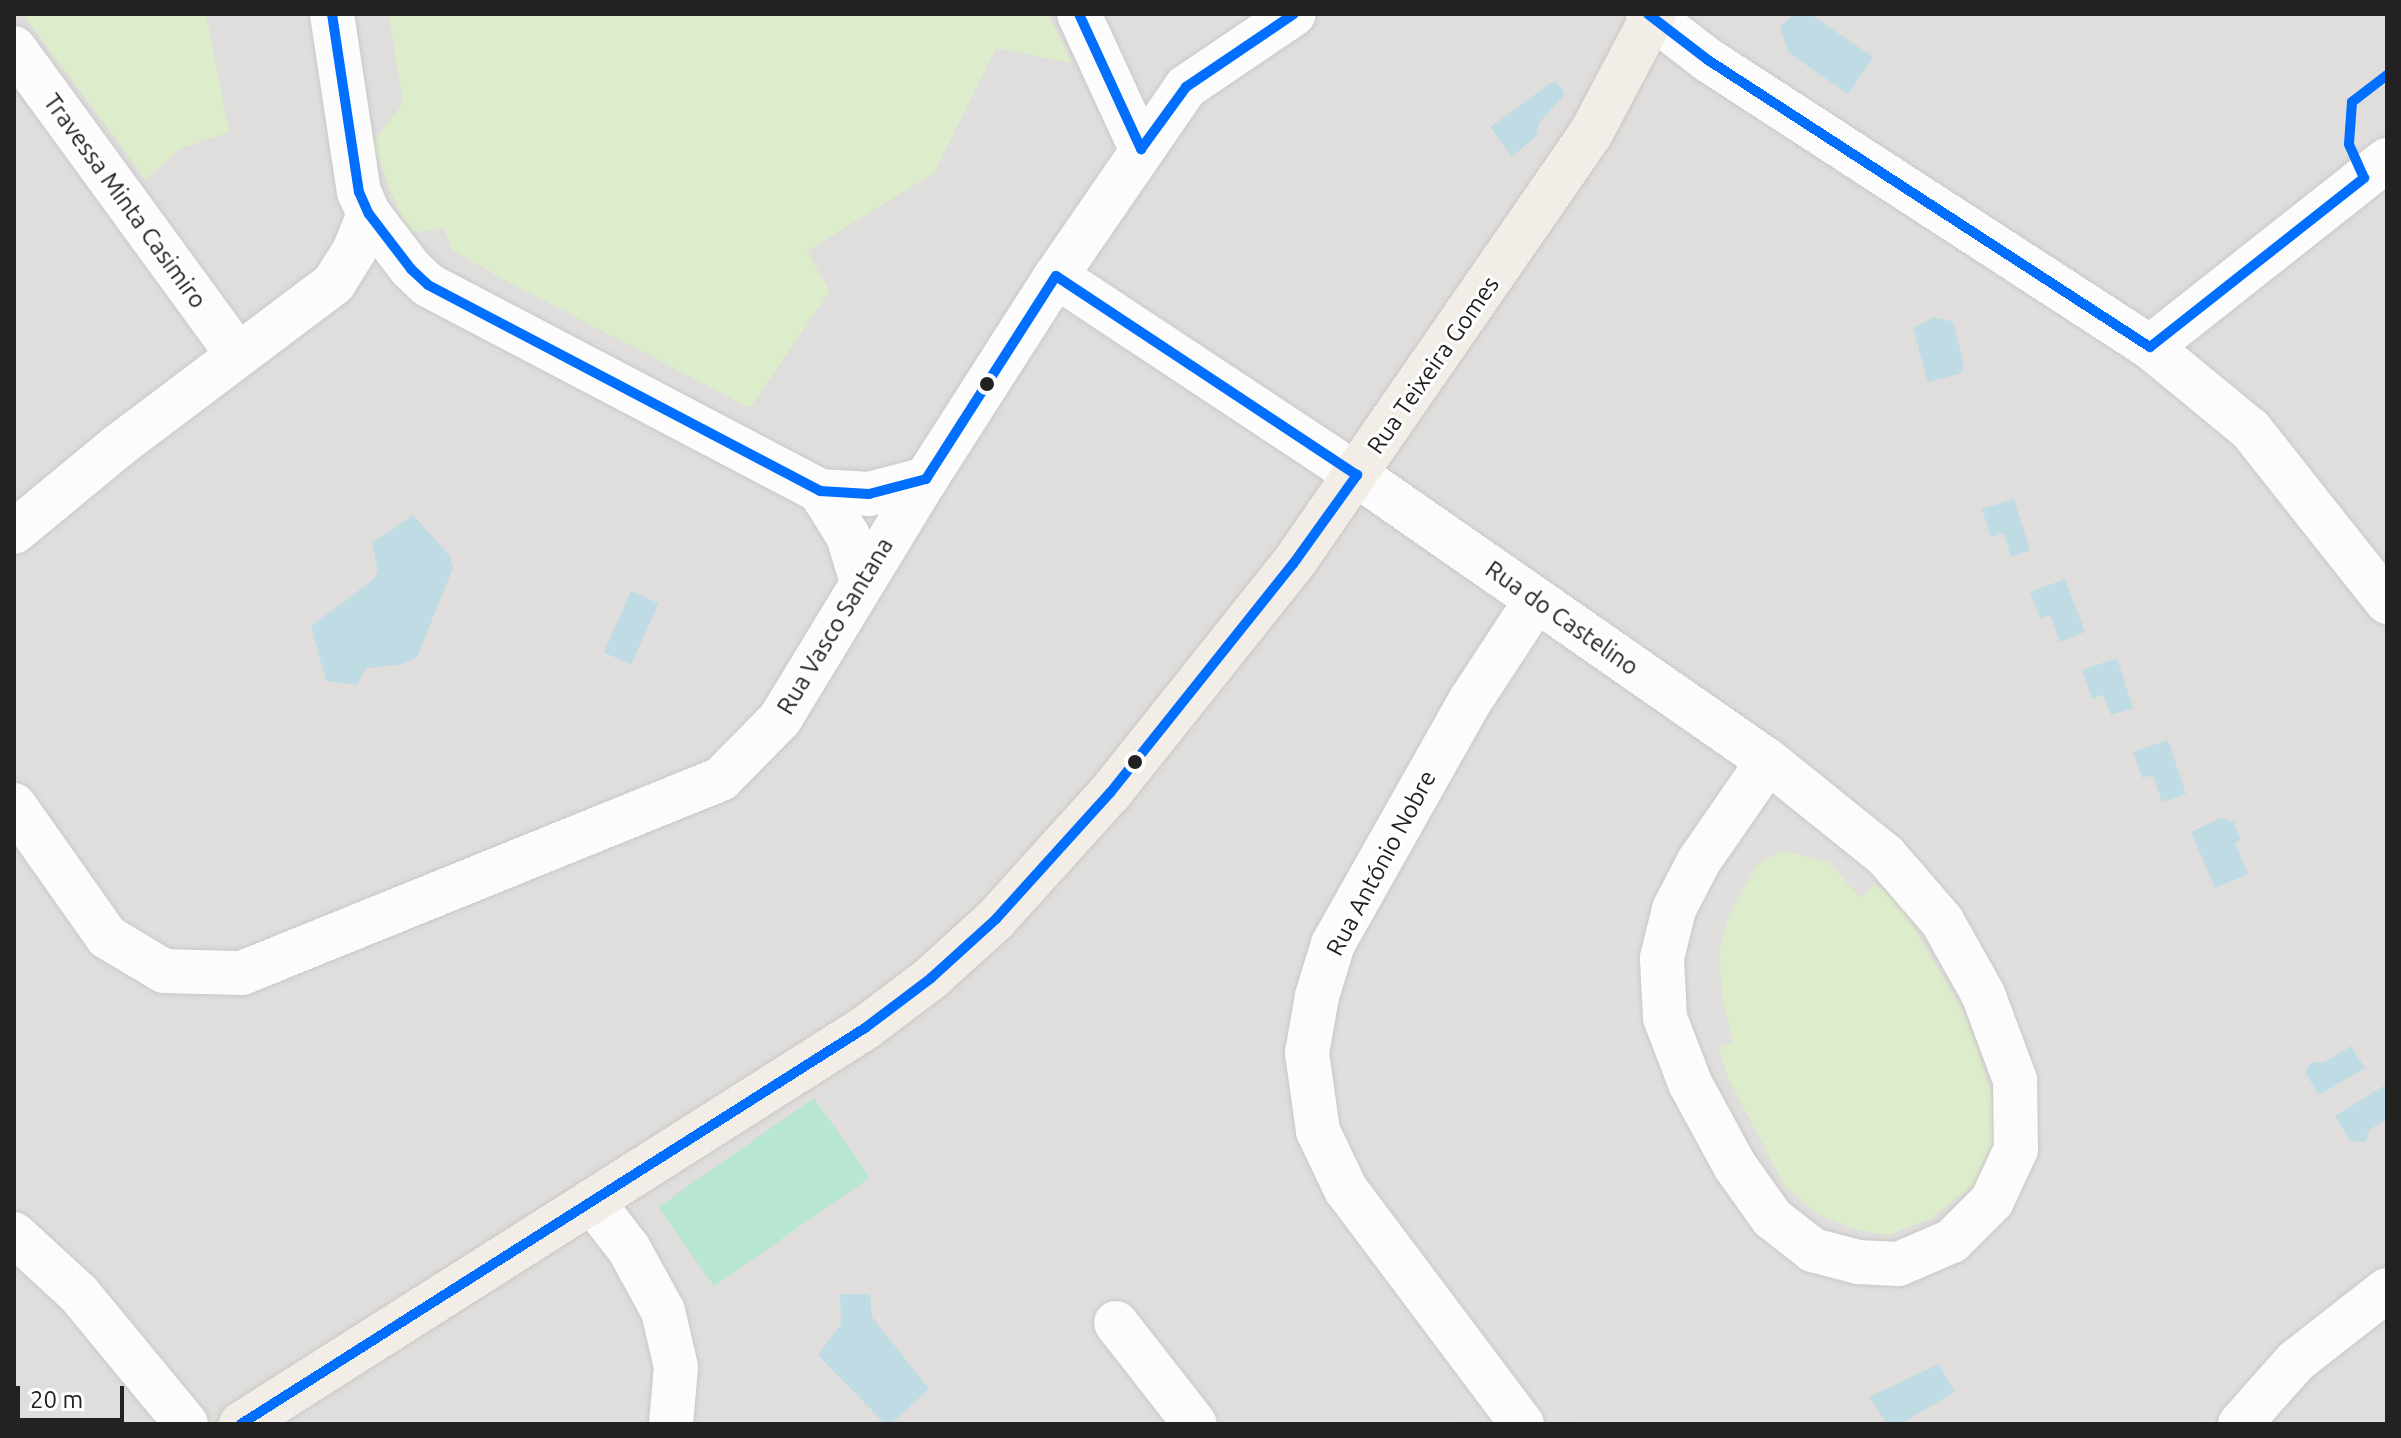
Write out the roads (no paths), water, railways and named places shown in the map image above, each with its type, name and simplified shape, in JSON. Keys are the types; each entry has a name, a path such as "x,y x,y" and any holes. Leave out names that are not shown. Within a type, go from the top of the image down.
{"main road":[{"name":"Rua Teixeira Gomes","path":"241,1424 865,1028 931,978 996,919 1110,793 1293,564 1591,133 1652,15"}],"street":[{"path":"332,14 359,192 369,214 411,269 428,285 820,491 869,494 926,479"},
{"path":"1079,14 1141,149"},
{"name":"Rua Vasco Santana","path":"14,805 107,937 164,971 242,973 721,779 780,719 926,479 1056,276 1186,87 1294,14"},
{"path":"1652,15 1708,60 2150,347 2250,429 2382,586"},
{"name":"Travessa Minta Casimiro","path":"14,48 237,354"},
{"path":"2150,347 2387,160"},
{"path":"14,532 237,354 334,283 354,251 369,214"},
{"name":"Rua do Castelino","path":"1056,276 1357,475 1768,761 1886,856 1942,921 1983,994 2015,1080 2016,1149 1992,1201 1952,1241 1898,1264 1858,1262 1813,1250 1772,1218 1727,1152 1690,1083 1665,1018 1662,958 1674,909 1699,861 1768,761"},
{"path":"820,491 848,536 862,582"},
{"name":"Rua António Nobre","path":"1522,1424 1346,1190 1318,1131 1307,1053 1317,996 1333,944 1470,701 1536,600"},
{"path":"592,1201 629,1249 663,1311 676,1367 671,1424"},
{"path":"14,1234 79,1294 171,1419"},
{"path":"2240,1424 2296,1361 2387,1290"},
{"path":"1116,1323 1195,1424"}],"water":[{"path":"1810,14 1873,57 1848,94 1789,53 1780,27 1793,15"},
{"path":"1555,80 1565,94 1539,123 1536,136 1512,157 1490,127"},
{"path":"1934,317 1953,322 1963,360 1962,373 1928,382 1913,328"},
{"path":"2014,499 2030,550 2011,557 2004,533 1991,537 1982,509"},
{"path":"413,515 450,556 453,568 417,657 403,664 366,668 357,685 326,681 311,626 373,580 378,571 372,543"},
{"path":"2065,579 2085,632 2060,642 2050,615 2040,618 2030,592"},
{"path":"631,591 658,603 631,664 604,652"},
{"path":"2117,658 2133,708 2111,715 2103,695 2092,699 2082,670"},
{"path":"2168,740 2186,794 2162,802 2153,775 2142,778 2133,752"},
{"path":"2221,818 2234,822 2240,840 2235,844 2248,874 2215,888 2191,832"},
{"path":"2351,1046 2365,1068 2319,1095 2305,1072 2311,1062 2324,1063"},
{"path":"2387,1084 2387,1119 2369,1130 2365,1142 2350,1141 2335,1116"},
{"path":"840,1294 870,1294 872,1317 929,1389 891,1424 885,1424 818,1355 841,1324"},
{"path":"1939,1364 1955,1392 1900,1424 1887,1424 1869,1397"}]}
